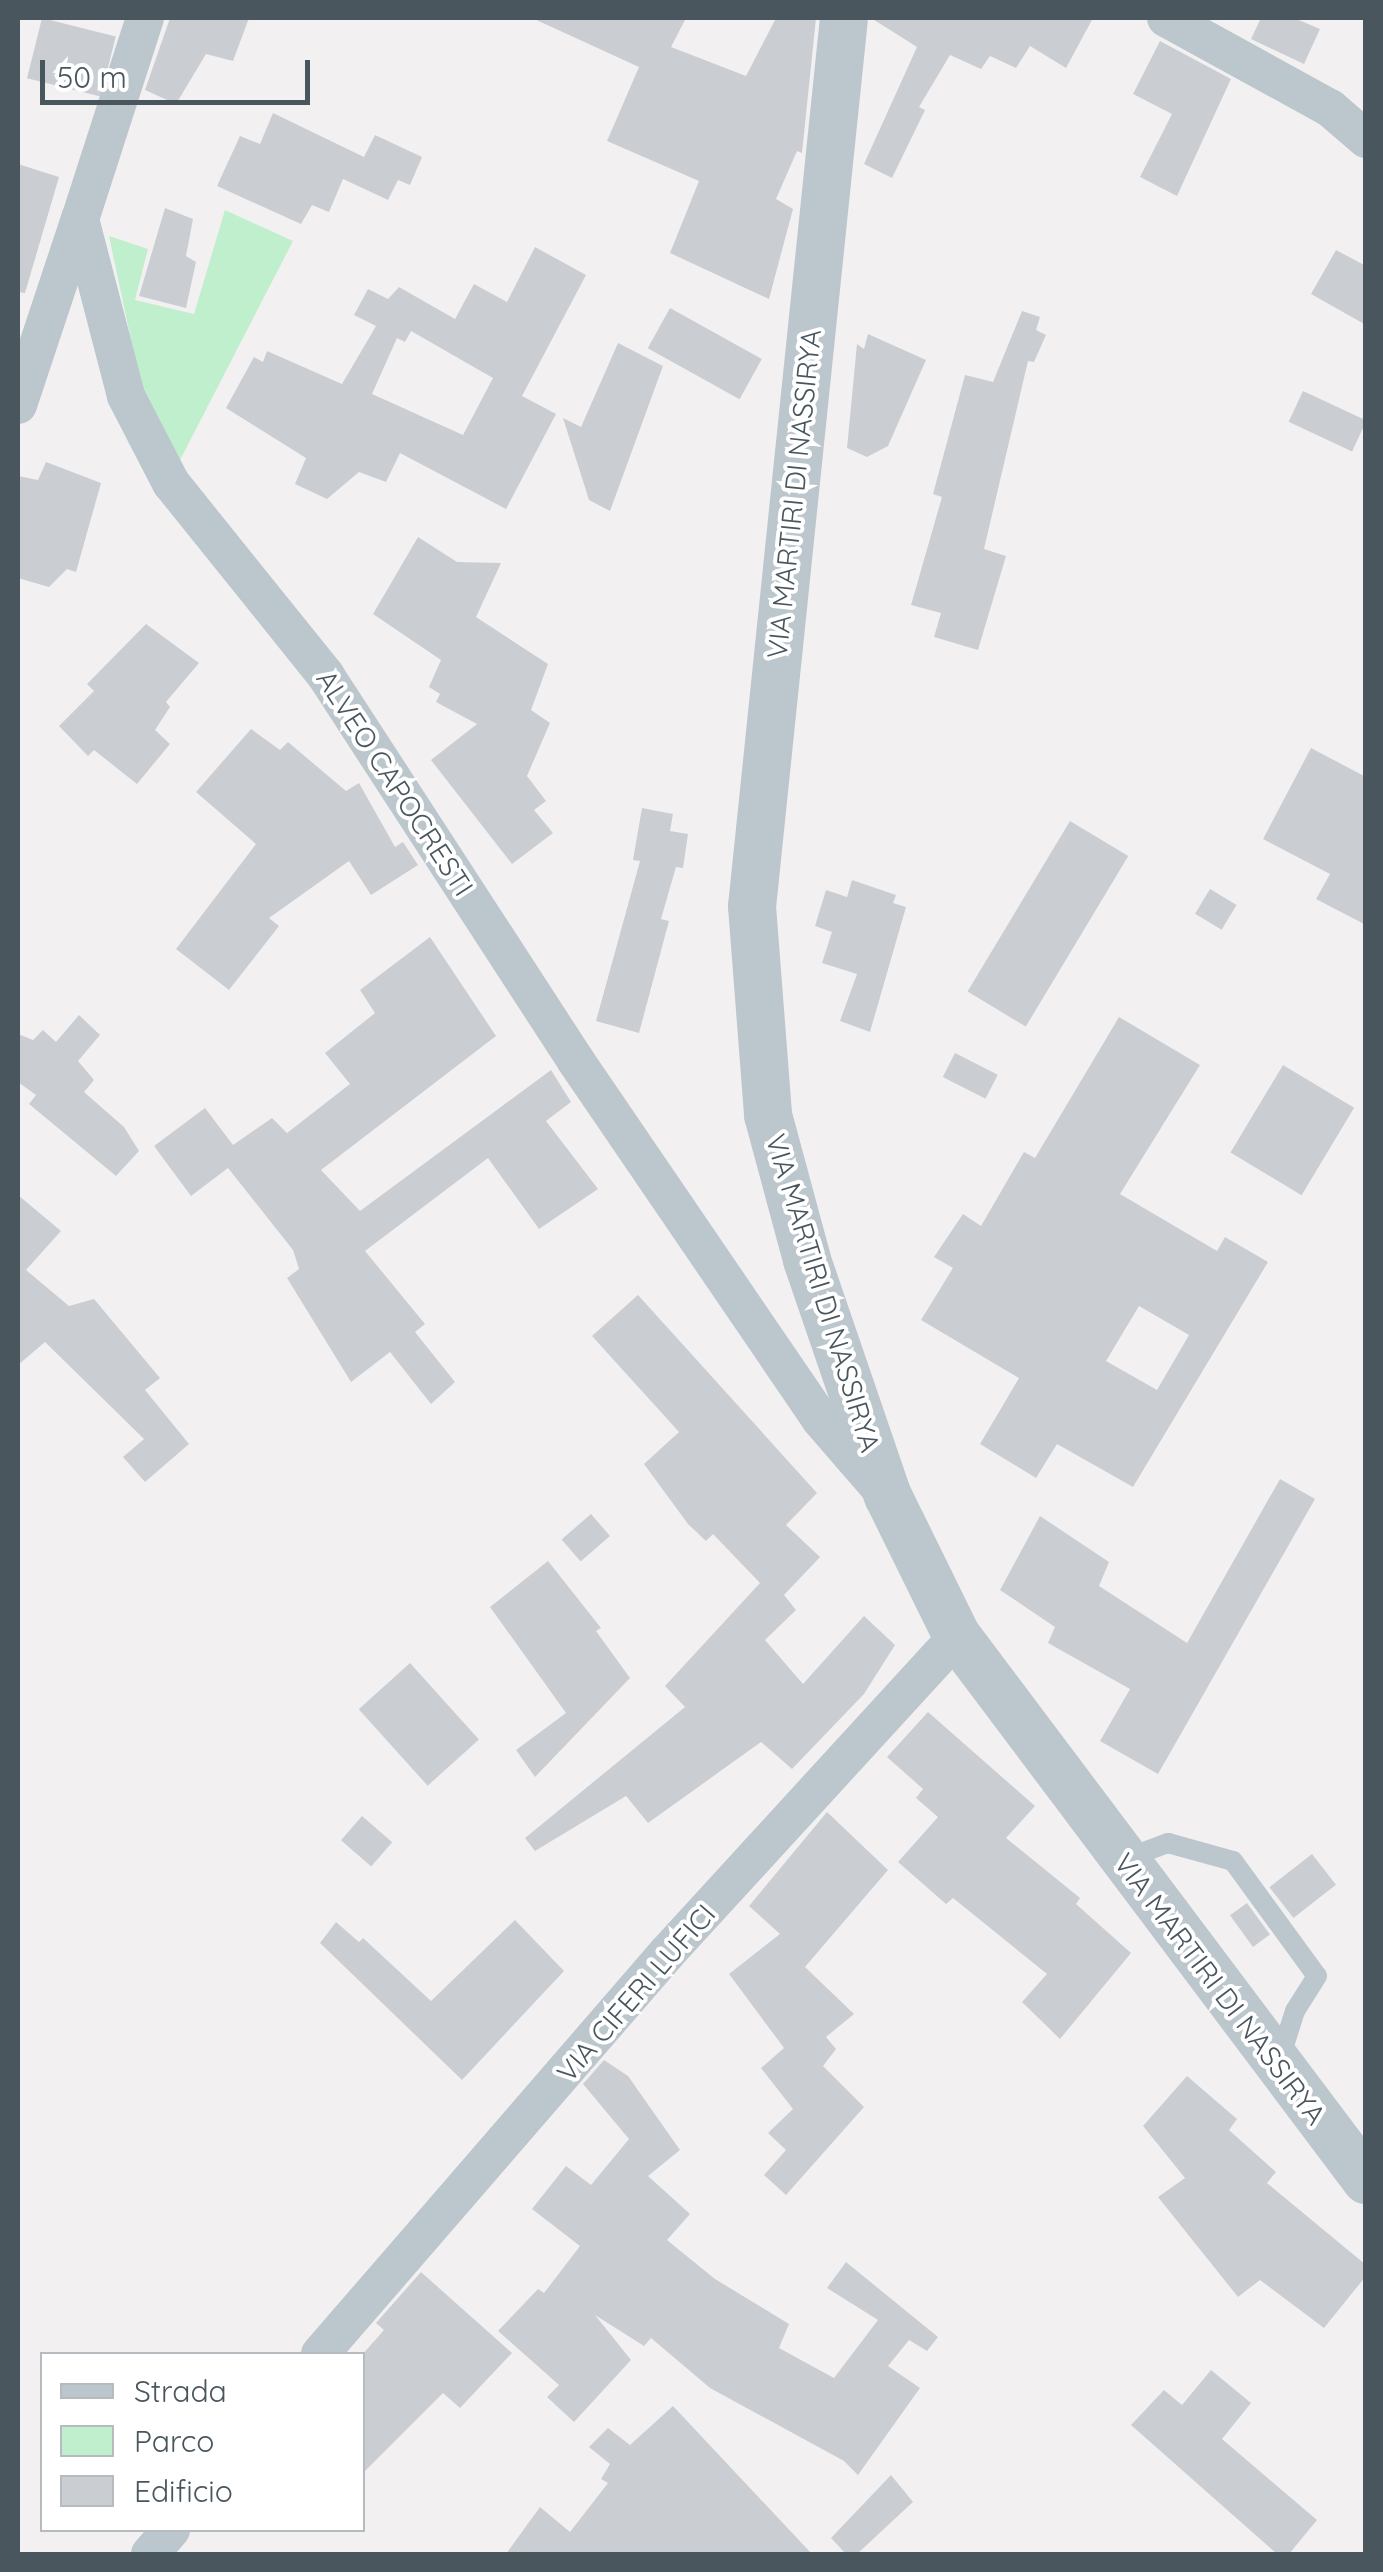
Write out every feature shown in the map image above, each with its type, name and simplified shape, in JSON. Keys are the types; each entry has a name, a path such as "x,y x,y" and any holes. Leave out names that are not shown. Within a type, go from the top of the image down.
{"street":[{"path":"18,405 145,18"},
{"name":"VIA MARTIRI DI NASSIRYA","path":"844,18 752,906 768,1115 807,1260 888,1496 957,1636 1366,2180"},
{"path":"1166,18 1330,108 1366,139"},
{"name":"ALVEO CAPOCRESTI","path":"80,219 126,396 172,483 326,676 576,1062 820,1419 888,1496"},
{"name":"VIA CIFERI LUFICI","path":"322,2352 667,1953 957,1636"},
{"path":"150,2554 169,2532"}],"lane":[{"path":"1122,1860 1168,1843 1233,1861 1317,1976 1295,2011 1278,2064"}],"green space":[{"path":"225,210 293,241 179,462 140,382 109,236 148,249 135,300 194,314"}],"building":[{"path":"42,18 116,36 101,97 27,78"},
{"path":"170,18 249,18 233,61 206,54 176,104 145,90"},
{"path":"532,18 686,18 671,47 746,76 776,18 816,18 802,153 797,151 776,199 793,209 769,299 670,253 699,181 607,141 639,67"},
{"path":"871,18 1093,18 1066,68 1030,46 1016,68 990,56 981,69 950,55 919,107 925,110 892,178 864,164 917,47"},
{"path":"1261,18 1294,18 1320,29 1304,64 1251,39"},
{"path":"1160,41 1231,79 1177,196 1140,177 1172,114 1133,94"},
{"path":"273,113 364,157 375,135 422,157 410,185 398,180 388,200 343,179 329,212 312,205 301,224 217,186 240,136 260,144"},
{"path":"18,164 59,177 25,293 18,292"},
{"path":"165,208 193,219 186,256 196,262 186,308 139,296"},
{"path":"535,247 586,275 522,396 556,414 506,509 400,453 386,482 359,472 327,499 295,484 306,458 226,408 254,357 263,362 267,351 342,384 376,326 354,315 368,289 388,299 399,287 455,319 474,284 507,302","holes":["411,331 493,378 463,435 372,394 397,338 405,342"]},
{"path":"1336,250 1366,266 1366,325 1311,294"},
{"path":"670,308 762,359 740,399 648,348"},
{"path":"1022,311 1040,317 1036,330 1046,335 1034,362 1028,361 984,549 1006,556 978,650 934,637 941,613 911,605 942,497 933,494 965,375 993,382"},
{"path":"868,334 926,360 888,446 867,457 847,448 857,344 864,349"},
{"path":"618,343 663,366 610,511 589,500 563,418 581,427"},
{"path":"1303,391 1366,420 1352,451 1289,422"},
{"path":"46,462 101,483 76,572 67,569 49,587 18,578 18,476 38,480"},
{"path":"418,537 457,562 501,563 476,617 548,664 531,710 550,723 527,776 546,801 534,810 553,833 512,864 431,760 477,724 436,702 440,694 429,687 441,660 373,614"},
{"path":"146,624 199,663 166,702 170,707 155,730 170,744 137,784 94,750 88,756 59,726 94,691 87,684"},
{"path":"251,729 280,750 288,742 346,791 359,783 395,847 403,842 418,865 371,895 349,861 269,918 279,926 229,990 176,949 256,844 196,792"},
{"path":"1311,748 1366,777 1366,925 1316,899 1330,874 1263,839"},
{"path":"642,808 673,814 670,831 688,834 683,868 676,867 661,919 669,921 639,1033 596,1021 640,861 633,860"},
{"path":"1070,821 1128,856 1026,1027 968,992"},
{"path":"852,880 896,895 893,903 906,907 870,1032 840,1021 857,974 822,963 832,932 815,926 826,890 847,897"},
{"path":"1210,889 1237,905 1222,930 1195,914"},
{"path":"430,937 496,1036 321,1170 360,1211 551,1070 571,1102 546,1121 598,1189 539,1229 488,1158 365,1251 425,1324 415,1332 455,1382 431,1404 390,1352 351,1382 287,1278 299,1269 293,1250 228,1168 191,1196 154,1146 205,1108 233,1145 272,1118 287,1133 350,1084 325,1053 375,1013 360,990"},
{"path":"79,1015 100,1035 78,1061 94,1080 84,1092 124,1127 139,1151 116,1176 29,1104 36,1095 18,1082 18,1034 33,1040 43,1030 56,1042"},
{"path":"1119,1017 1200,1065 1120,1194 1217,1251 1225,1237 1268,1262 1133,1487 1057,1444 1036,1478 980,1444 1019,1378 921,1320 953,1268 934,1257 963,1214 981,1226 1024,1152 1035,1158","holes":["1139,1306 1189,1335 1157,1390 1106,1361"]},
{"path":"955,1053 998,1075 986,1099 943,1077"},
{"path":"1283,1065 1354,1108 1302,1195 1230,1152"},
{"path":"18,1195 61,1231 26,1270 69,1306 94,1299 160,1378 145,1390 189,1444 145,1482 123,1457 144,1439 45,1342 18,1365"},
{"path":"638,1295 817,1493 786,1525 820,1557 784,1595 796,1610 765,1640 803,1684 864,1616 895,1645 864,1694 792,1769 761,1742 648,1823 626,1796 535,1851 525,1838 685,1707 665,1686 760,1583 713,1534 706,1541 688,1524 644,1464 679,1432 592,1336"},
{"path":"1280,1479 1315,1499 1158,1774 1100,1741 1130,1689 1048,1643 1055,1627 1000,1590 1040,1516 1109,1562 1099,1586 1187,1643"},
{"path":"591,1514 610,1536 581,1561 562,1540"},
{"path":"548,1561 601,1628 596,1631 630,1678 535,1777 516,1750 566,1713 490,1607"},
{"path":"410,1663 479,1740 428,1786 359,1709"},
{"path":"928,1712 1035,1806 1006,1838 1080,1898 1076,1904 1131,1953 1060,2039 1022,2002 1047,1974 953,1898 946,1904 898,1862 938,1817 916,1798 923,1789 887,1757"},
{"path":"827,1812 888,1870 805,1967 854,2014 826,2037 836,2049 823,2066 864,2107 786,2195 764,2175 786,2150 768,2133 793,2109 761,2068 784,2048 729,1974 780,1934 749,1906"},
{"path":"362,1816 392,1842 371,1866 341,1840"},
{"path":"1312,1854 1336,1885 1293,1918 1269,1887"},
{"path":"1247,1903 1270,1935 1253,1947 1230,1915"},
{"path":"515,1920 564,1971 462,2080 320,1943 336,1922 359,1942 363,1938 431,2001"},
{"path":"604,2060 628,2076 680,2150 648,2176 690,2214 667,2240 715,2279 789,2324 779,2348 834,2378 878,2320 827,2288 846,2262 938,2337 927,2351 909,2340 888,2366 920,2388 858,2475 844,2461 710,2388 651,2338 644,2346 595,2315 631,2360 574,2422 547,2397 559,2385 498,2331 538,2289 544,2293 580,2246 532,2209 566,2166 591,2185 629,2139 583,2084"},
{"path":"1187,2076 1237,2119 1229,2130 1276,2172 1267,2183 1366,2265 1366,2276 1324,2328 1260,2280 1238,2297 1158,2197 1185,2178 1143,2126"},
{"path":"421,2272 512,2353 460,2408 443,2393 365,2471 365,2352 384,2330 376,2323"},
{"path":"1211,2370 1251,2403 1222,2439 1317,2520 1289,2554 1277,2554 1131,2425 1164,2390 1182,2405"},
{"path":"673,2406 812,2554 506,2554 540,2507 570,2532 608,2483 601,2479 610,2464 589,2447 608,2428 630,2445"},
{"path":"891,2475 913,2502 857,2554 846,2554 831,2538"}]}
